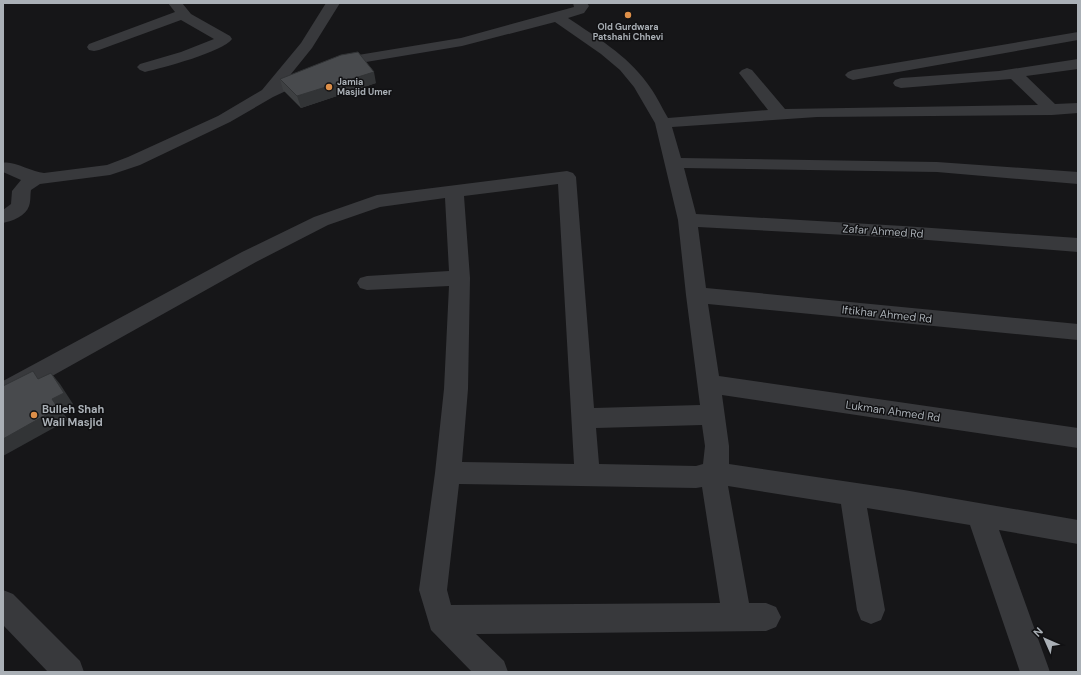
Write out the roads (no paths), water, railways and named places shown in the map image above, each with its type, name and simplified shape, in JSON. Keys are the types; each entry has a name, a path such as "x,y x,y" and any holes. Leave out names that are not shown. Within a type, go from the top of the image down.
{"street":[{"path":"267,94 307,45 333,3"},
{"path":"7,167 30,177 44,179 110,170 134,161 224,119 267,94 313,73 351,60 462,42 579,10 582,6 580,3"},
{"path":"94,47 179,9 186,17 225,39 202,50 172,61 145,67"},
{"path":"557,17 606,51 625,67 642,85 663,123 688,220 696,295 717,446 716,464 712,473 737,617"},
{"path":"853,75 1078,36"},
{"path":"900,83 1015,74 1078,64"},
{"path":"747,73 781,114"},
{"path":"1015,74 1052,110"},
{"path":"663,123 781,114 838,112 1019,112 1078,108"},
{"path":"673,163 937,167 1078,178"},
{"path":"3,392 249,257 321,221 377,201 567,177 587,475"},
{"path":"3,217 14,212 20,206 21,191 23,186 38,178"},
{"path":"454,191 460,278 456,389 448,473 433,590 440,620 493,672"},
{"name":"Zafar Ahmed Rd","path":"688,220 903,232 1078,245"},
{"path":"367,283 460,278"},
{"name":"Iftikhar Ahmed Rd","path":"696,295 1078,332"},
{"name":"Lukman Ahmed Rd","path":"709,384 1078,438"},
{"path":"583,418 713,415"},
{"path":"448,473 696,477 712,473 852,494 1078,532"},
{"path":"852,494 871,610"},
{"path":"980,515 1035,672"},
{"path":"3,604 69,672"},
{"path":"440,620 766,617"}],"place":[{"name":"Old Gurdwara Patshahi Chhevi","path":"628,15"},
{"name":"Jamia Masjid Umer","path":"329,87"},
{"name":"Bulleh Shah Wali Masjid","path":"34,415"}]}
